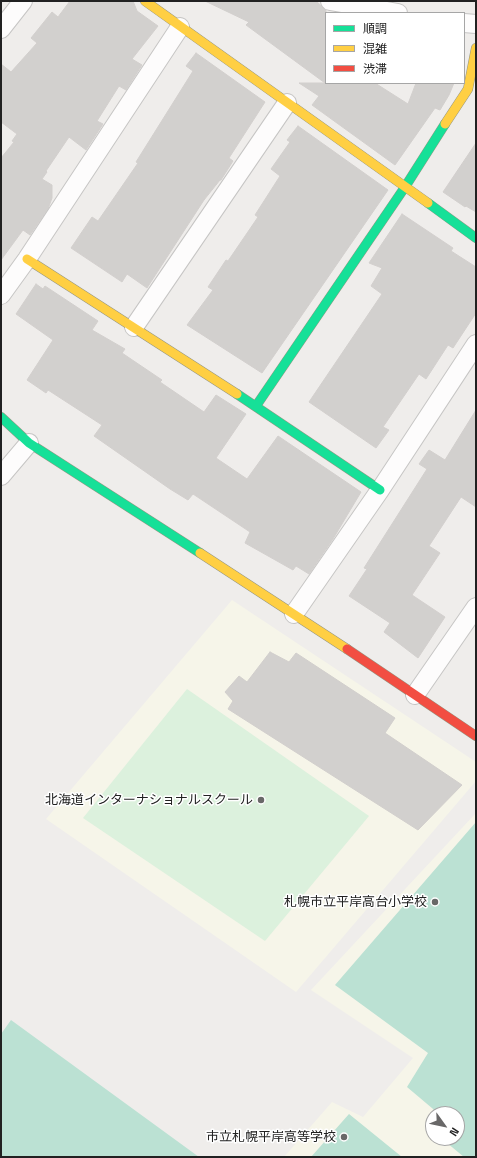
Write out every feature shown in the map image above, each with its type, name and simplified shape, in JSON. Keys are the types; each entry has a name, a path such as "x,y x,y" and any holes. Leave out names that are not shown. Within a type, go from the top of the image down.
{"street":[{"path":"1,29 23,1"},
{"path":"145,1 476,238"},
{"path":"330,1 393,12"},
{"path":"465,22 476,24"},
{"path":"1,295 27,259 180,27"},
{"path":"256,406 472,92 476,48"},
{"path":"134,327 287,103"},
{"path":"27,259 256,406 380,490"},
{"path":"294,614 380,490 476,344"},
{"path":"1,417 29,443 294,614 476,736"},
{"path":"1,476 29,443"},
{"path":"415,695 476,607"}],"shaded area":[{"name":"北海道インターナショナルスクール","path":"232,600 476,762 476,781 296,992 46,819"},
{"name":"札幌市立平岸高台小学校","path":"476,813 476,1157 284,1157 332,1102 363,1117 413,1058 311,990"}],"green space":[{"path":"187,689 369,816 265,941 83,818"},
{"name":"札幌市立平岸高台小学校","path":"476,822 476,1157 464,1157 451,1146 465,1146 465,1106 430,1106 407,1087 428,1053 335,985"},
{"path":"11,1020 199,1157 1,1157 1,1034"},
{"path":"349,1114 402,1157 311,1157"}],"building":[{"path":"70,1 133,1 137,11 158,26 132,59 142,65 126,90 119,86 97,121 103,124 86,150 69,137 46,171 47,172 42,179 52,185 52,198 48,209 30,235 23,230 1,260 1,158 14,142 12,141 17,134 1,122 1,64 11,72 37,43 31,38 52,12 58,17"},
{"path":"205,1 316,1 326,10 325,83 246,25 249,22"},
{"path":"196,53 265,102 229,158 233,161 221,180 204,200 147,288 127,274 122,282 71,248 92,217 98,221 138,163 136,162 193,71 186,66"},
{"path":"299,83 377,84 408,104 416,84 454,84 440,110 435,108 395,165 312,105 319,96"},
{"path":"298,126 388,190 262,373 187,325 213,290 208,287 258,217 255,215 280,176 271,169 290,142 287,140"},
{"path":"476,143 476,212 466,206 465,207 443,192"},
{"path":"402,214 453,248 451,251 476,267 476,313 453,348 448,345 426,379 419,374 383,427 389,430 376,448 309,402 382,294 371,286 382,268 369,263"},
{"path":"36,284 43,289 45,286 98,321 92,330 125,349 122,353 162,380 160,382 204,412 216,395 246,414 216,458 247,479 278,436 361,492 333,539 309,574 296,566 293,570 245,543 250,532 193,494 188,500 170,489 94,436 102,425 48,390 46,393 27,380 53,340 16,314"},
{"path":"476,410 476,507 461,497 429,546 440,553 412,595 445,617 418,658 384,632 390,623 349,596 367,569 364,568 427,469 419,464 429,450 445,460"},
{"path":"270,652 289,662 296,653 395,718 385,733 462,785 418,830 228,709 233,701 225,692 239,676 247,682"}],"traffic: fast":[{"path":"256,406 405,187 445,124"},
{"path":"428,203 476,238"},
{"path":"237,394 380,490"},
{"path":"1,417 29,443 200,553"}],"traffic: slow":[{"path":"145,1 428,203"},
{"path":"445,124 468,89 476,48"},
{"path":"27,259 237,394"},
{"path":"200,553 347,649"}],"traffic: jam":[{"path":"347,649 476,736"}],"place":[{"name":"北海道インターナショナルスクール","path":"261,800"},
{"name":"札幌市立平岸高台小学校","path":"435,902"},
{"name":"市立札幌平岸高等学校","path":"344,1137"}]}
